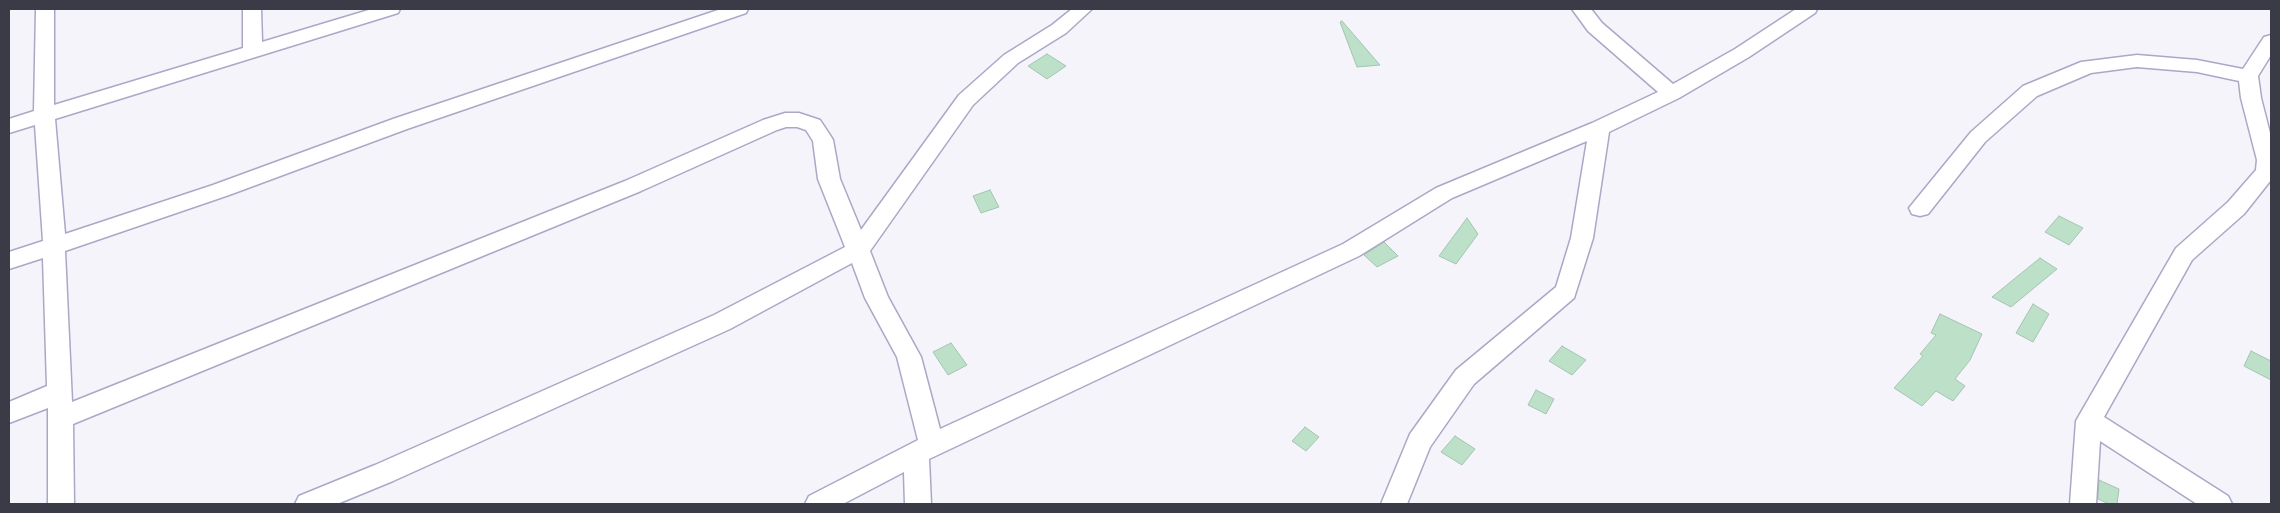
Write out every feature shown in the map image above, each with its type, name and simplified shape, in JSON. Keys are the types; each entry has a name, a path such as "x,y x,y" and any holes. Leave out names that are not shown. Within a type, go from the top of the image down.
{"street":[{"path":"45,9 44,115 54,246 60,392 61,504"},
{"path":"252,9 253,51"},
{"path":"9,126 392,9"},
{"path":"9,261 221,190 400,124 739,9"},
{"path":"308,504 384,473 722,322 858,250 966,100 1011,59 1059,29 1083,9"},
{"path":"1580,9 1595,27 1672,94"},
{"path":"818,504 924,449 1351,250 1444,193 1599,128 1672,94 1742,53 1808,9"},
{"path":"2083,504 2089,421 2184,254 2236,208 2266,172 2267,160 2251,98 2248,76 2271,41"},
{"path":"1920,208 1978,137 2030,91 2088,67 2137,61 2197,66 2248,76"},
{"path":"60,418 633,186 785,120 799,120 813,125 823,140 829,179 877,298 909,357 924,449 918,504"},
{"path":"1394,504 1419,442 1465,377 1566,292 1582,238 1599,128"},
{"path":"9,413 60,392"},
{"path":"2089,421 2219,504"}],"building":[{"path":"1342,21 1380,65 1357,67 1340,22"},
{"path":"1047,54 1066,66 1047,79 1028,66"},
{"path":"990,190 999,207 981,213 973,196"},
{"path":"2059,216 2083,228 2069,245 2045,232"},
{"path":"1467,218 1478,234 1456,264 1439,256"},
{"path":"1384,242 1398,256 1377,267 1364,255"},
{"path":"2040,258 2057,269 2011,307 1992,297"},
{"path":"2033,304 2049,314 2033,342 2016,333"},
{"path":"1940,314 1982,334 1970,360 1955,379 1965,386 1953,401 1936,391 1922,406 1894,388 1923,356 1920,354 1936,335 1931,333"},
{"path":"951,343 967,365 948,375 933,352"},
{"path":"1562,346 1586,360 1572,375 1549,361"},
{"path":"2251,351 2271,361 2271,380 2244,366"},
{"path":"1536,390 1554,399 1546,414 1528,405"},
{"path":"1305,427 1319,437 1306,451 1292,441"},
{"path":"1455,436 1475,449 1462,465 1441,452"},
{"path":"2099,480 2119,489 2117,504 2109,504 2098,499"}]}
